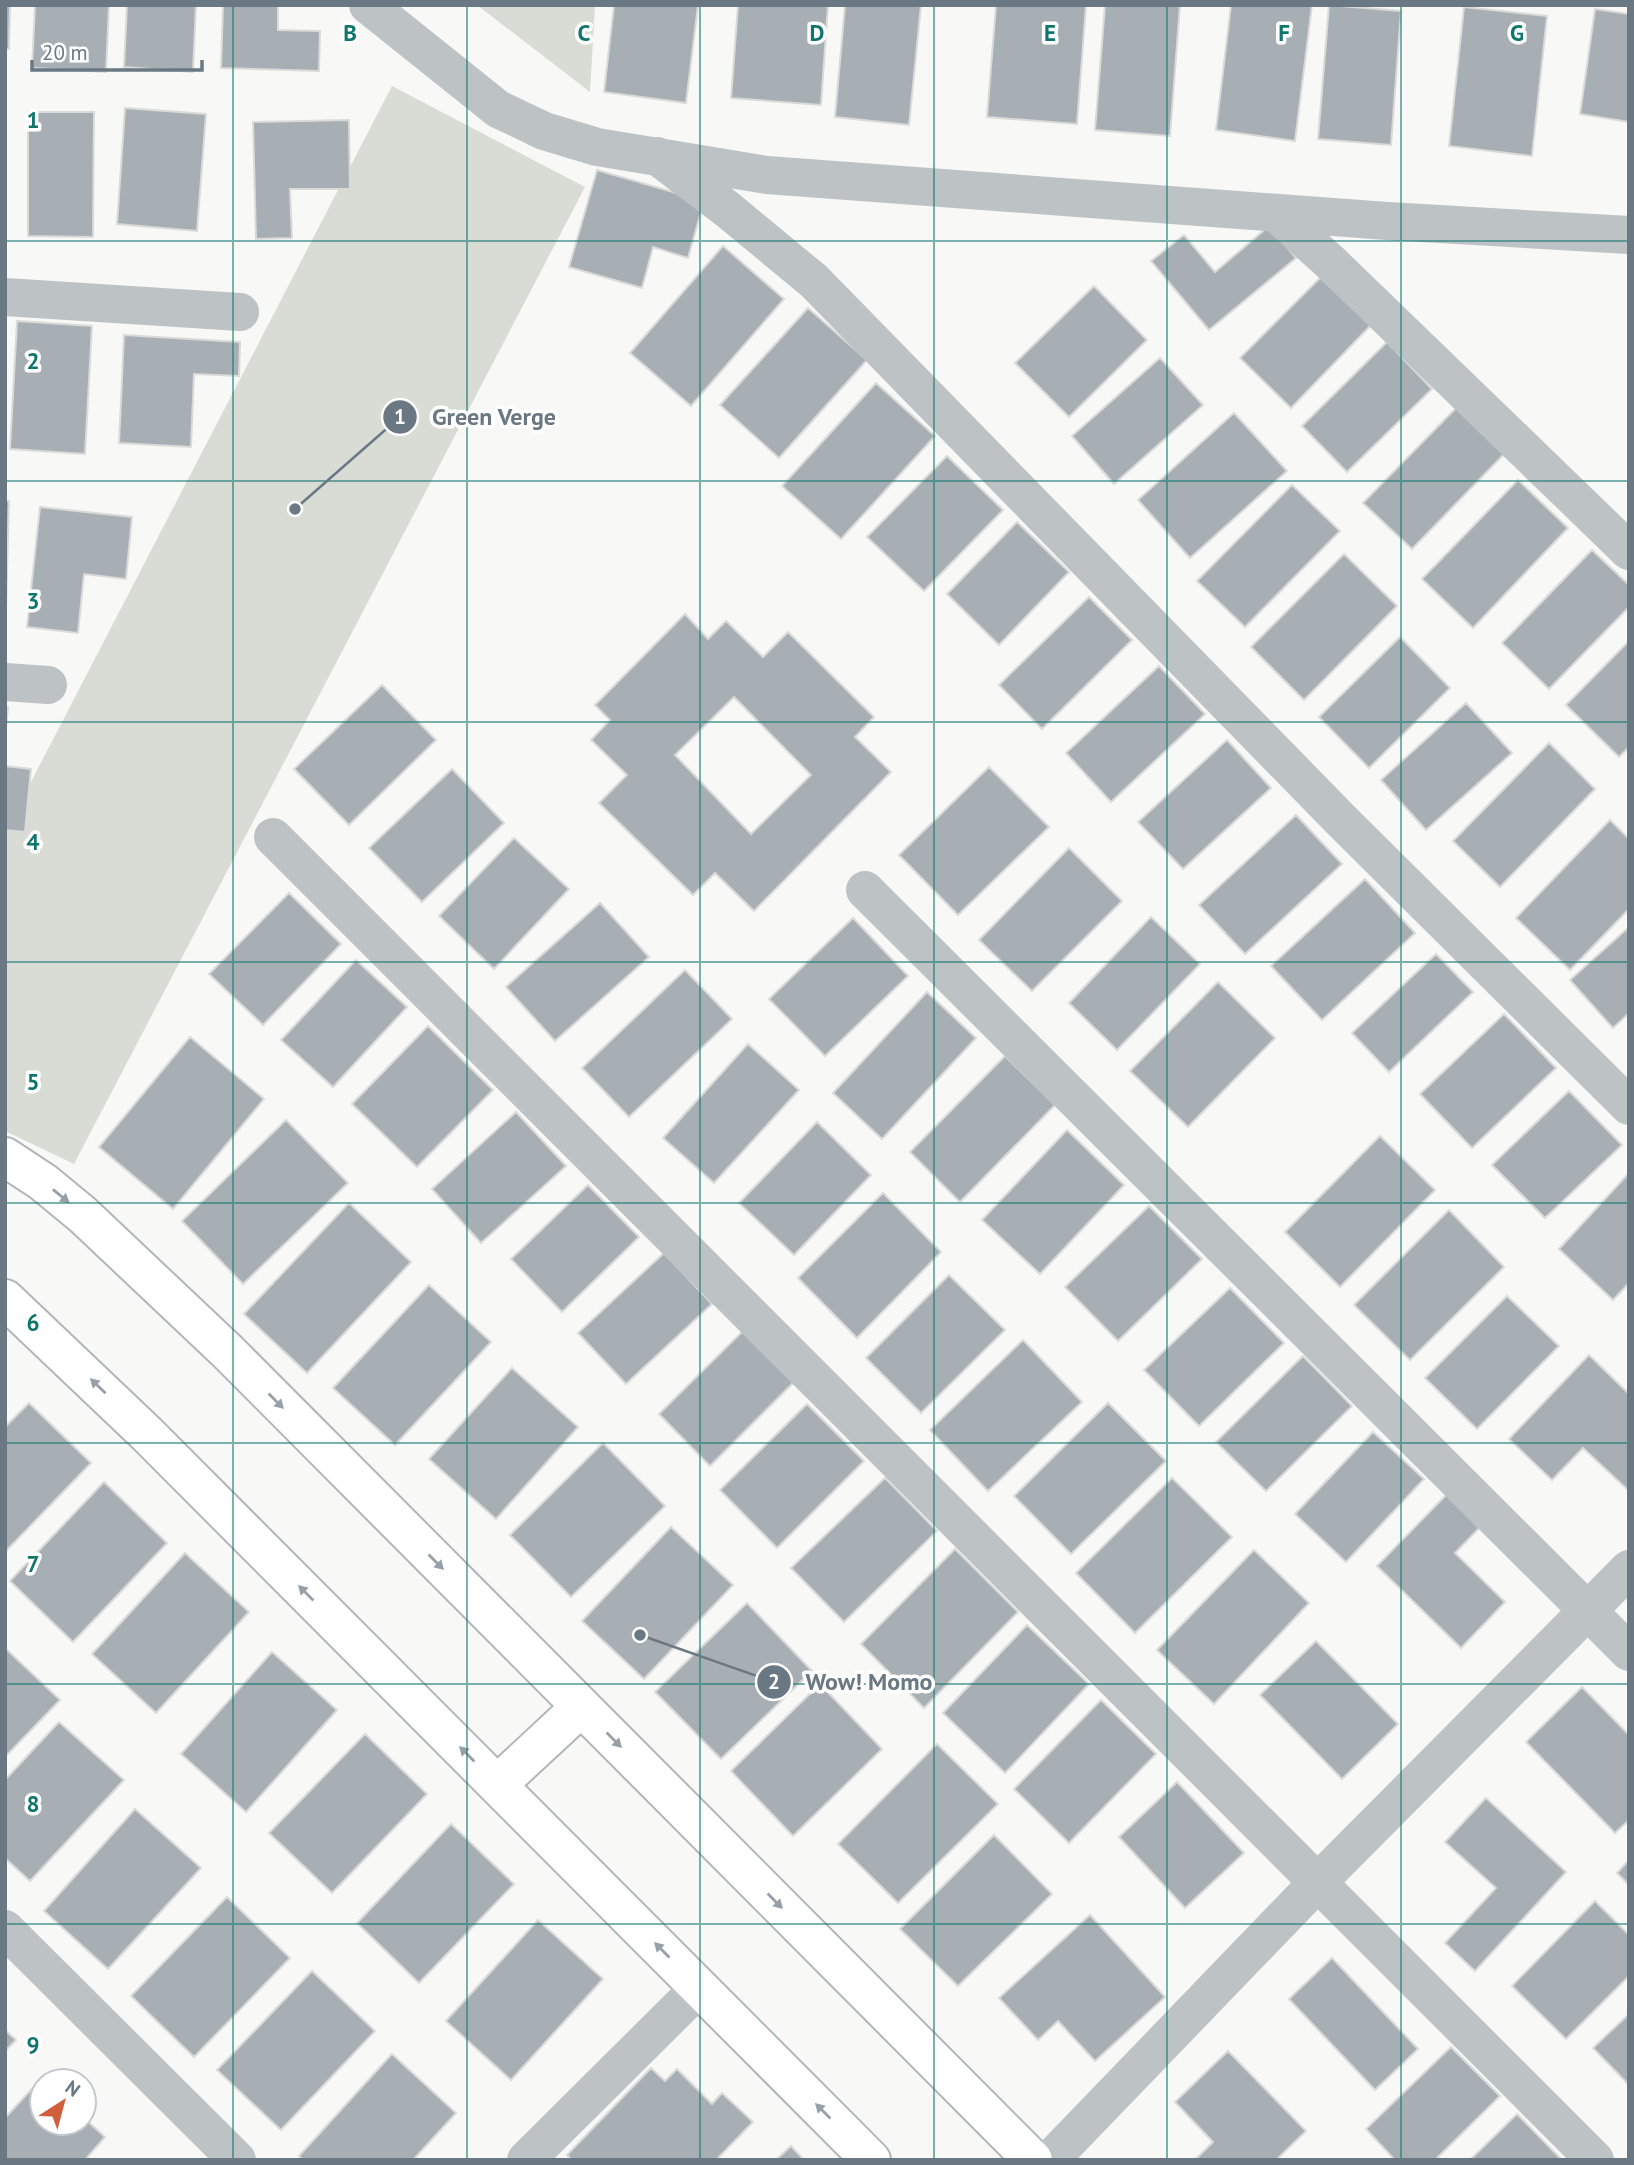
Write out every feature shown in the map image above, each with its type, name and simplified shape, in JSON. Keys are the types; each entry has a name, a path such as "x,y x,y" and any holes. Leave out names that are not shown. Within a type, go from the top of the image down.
{"main road":[{"path":"8,1166 43,1182 146,1273 1033,2160"},
{"path":"5,1299 157,1443 871,2160"},
{"path":"497,1784 581,1707"}],"street":[{"path":"368,5 498,109 544,131 597,146 767,175 1276,213 1629,235"},
{"path":"657,156 727,209 814,281 1340,819 1629,1106"},
{"path":"1276,213 1340,271 1629,551"},
{"path":"5,297 240,312"},
{"path":"5,682 48,685"},
{"path":"273,837 1595,2160"},
{"path":"865,890 1629,1652"},
{"path":"1050,2160 1317,1883 1629,1569"},
{"path":"5,1929 237,2160"},
{"path":"526,2160 698,1986"}],"shaded area":[{"path":"477,5 595,5 590,92"},
{"path":"392,86 585,187 74,1164 5,1131 5,832"}],"building":[{"path":"5,5 10,5 9,49 5,49"},
{"path":"35,5 109,5 106,72 32,68"},
{"path":"127,5 196,5 193,72 124,67"},
{"path":"223,5 278,5 278,30 320,31 319,71 221,68"},
{"path":"614,5 698,5 686,103 604,92"},
{"path":"738,5 828,5 821,105 731,98"},
{"path":"845,5 921,5 909,125 835,117"},
{"path":"996,5 1086,5 1077,124 987,117"},
{"path":"1105,5 1180,5 1170,136 1095,130"},
{"path":"1231,5 1312,5 1295,141 1216,130"},
{"path":"1329,5 1401,11 1391,145 1318,139"},
{"path":"1464,7 1547,16 1532,156 1449,146"},
{"path":"1595,9 1629,14 1629,122 1580,114"},
{"path":"125,108 206,114 197,231 117,224"},
{"path":"28,112 94,112 93,237 28,236"},
{"path":"349,120 350,189 290,189 292,238 256,239 253,122"},
{"path":"597,170 704,201 688,258 653,247 642,288 569,267"},
{"path":"1269,226 1296,258 1209,330 1151,261 1184,235 1215,272"},
{"path":"723,246 784,299 691,406 630,353"},
{"path":"1324,274 1373,323 1291,408 1240,358"},
{"path":"1094,286 1147,340 1069,417 1015,363"},
{"path":"808,308 867,360 779,458 720,405"},
{"path":"17,321 92,326 85,454 10,449"},
{"path":"124,335 240,342 239,376 194,374 191,447 119,443"},
{"path":"1387,342 1432,389 1347,472 1302,426"},
{"path":"1160,358 1203,405 1114,484 1072,436"},
{"path":"876,383 935,436 841,539 782,486"},
{"path":"1458,406 1506,452 1412,549 1363,503"},
{"path":"1234,413 1287,471 1190,558 1138,500"},
{"path":"947,456 1003,510 924,591 867,537"},
{"path":"1518,480 1568,528 1473,628 1422,579"},
{"path":"1292,485 1340,531 1245,627 1197,581"},
{"path":"5,501 9,501 6,608 5,608"},
{"path":"40,507 132,517 126,579 84,574 78,633 27,627"},
{"path":"1017,522 1069,572 999,645 947,594"},
{"path":"1592,550 1629,585 1629,607 1549,689 1502,643"},
{"path":"1344,554 1397,606 1304,700 1251,647"},
{"path":"1089,597 1132,640 1042,729 999,685"},
{"path":"685,614 708,639 726,621 763,657 788,632 874,717 855,737 891,772 754,911 715,873 693,895 599,803 627,775 591,740 610,720 595,705","holes":["734,697 811,775 751,834 675,755"]},
{"path":"1400,637 1450,688 1369,768 1319,717"},
{"path":"1629,641 1629,747 1619,757 1566,705"},
{"path":"1159,666 1205,714 1111,802 1066,753"},
{"path":"382,685 436,740 349,825 294,769"},
{"path":"1466,703 1512,753 1426,830 1381,780"},
{"path":"5,707 8,707 5,738"},
{"path":"1227,740 1271,788 1183,869 1138,822"},
{"path":"1549,743 1595,789 1500,887 1453,841"},
{"path":"5,766 31,769 25,832 5,830"},
{"path":"989,767 1049,827 958,915 899,855"},
{"path":"452,769 504,823 422,902 369,848"},
{"path":"1296,815 1342,864 1245,954 1199,905"},
{"path":"1610,820 1629,839 1629,909 1570,970 1516,918"},
{"path":"514,838 569,889 494,969 439,916"},
{"path":"1069,848 1122,901 1032,991 979,940"},
{"path":"1365,879 1415,933 1322,1020 1271,966"},
{"path":"289,893 341,944 263,1025 209,974"},
{"path":"600,903 649,957 555,1041 506,987"},
{"path":"1151,917 1200,964 1117,1050 1069,1003"},
{"path":"853,918 908,976 825,1056 769,999"},
{"path":"1629,927 1629,1013 1613,1028 1570,980"},
{"path":"1436,954 1473,992 1389,1072 1352,1033"},
{"path":"356,960 407,1007 333,1087 281,1040"},
{"path":"685,970 732,1019 629,1117 582,1068"},
{"path":"1218,982 1275,1038 1188,1127 1130,1071"},
{"path":"927,992 976,1038 882,1139 833,1093"},
{"path":"1504,1014 1556,1068 1472,1148 1420,1094"},
{"path":"428,1026 493,1090 417,1167 352,1104"},
{"path":"190,1037 264,1099 173,1209 99,1147"},
{"path":"748,1044 799,1090 714,1183 663,1138"},
{"path":"1005,1056 1055,1105 960,1202 910,1152"},
{"path":"1569,1091 1622,1145 1545,1218 1492,1165"},
{"path":"516,1112 566,1166 481,1243 432,1189"},
{"path":"286,1120 348,1183 243,1284 182,1221"},
{"path":"817,1122 871,1175 794,1255 739,1203"},
{"path":"1067,1130 1124,1185 1040,1274 982,1220"},
{"path":"1380,1136 1435,1190 1340,1287 1285,1232"},
{"path":"1629,1173 1629,1283 1613,1300 1559,1249"},
{"path":"588,1185 639,1237 562,1312 511,1259"},
{"path":"883,1193 941,1252 857,1338 798,1278"},
{"path":"349,1203 411,1262 307,1373 244,1314"},
{"path":"1149,1206 1202,1259 1118,1341 1065,1287"},
{"path":"1449,1210 1504,1267 1410,1360 1354,1305"},
{"path":"664,1253 712,1304 626,1384 578,1333"},
{"path":"949,1275 1005,1330 921,1413 866,1358"},
{"path":"429,1285 491,1342 395,1445 333,1388"},
{"path":"1230,1288 1284,1343 1199,1426 1144,1370"},
{"path":"1507,1296 1559,1346 1477,1429 1425,1378"},
{"path":"744,1330 795,1381 710,1466 659,1414"},
{"path":"1023,1340 1082,1402 988,1491 930,1430"},
{"path":"1589,1355 1629,1394 1629,1491 1583,1448 1552,1480 1509,1439"},
{"path":"1303,1356 1352,1406 1266,1491 1216,1442"},
{"path":"512,1368 578,1427 496,1519 429,1459"},
{"path":"29,1403 91,1463 5,1552 5,1427"},
{"path":"1108,1403 1166,1461 1071,1554 1014,1496"},
{"path":"807,1404 864,1461 777,1548 720,1490"},
{"path":"1373,1432 1424,1479 1346,1562 1295,1514"},
{"path":"603,1443 665,1506 571,1597 510,1535"},
{"path":"885,1478 937,1531 844,1622 791,1568"},
{"path":"1172,1478 1232,1537 1135,1633 1076,1573"},
{"path":"104,1482 167,1543 73,1642 10,1581"},
{"path":"1451,1490 1485,1522 1455,1553 1505,1602 1461,1648 1377,1566"},
{"path":"671,1527 733,1585 644,1679 582,1621"},
{"path":"955,1549 1018,1612 924,1708 861,1644"},
{"path":"1254,1550 1309,1603 1214,1704 1157,1650"},
{"path":"185,1553 249,1612 156,1713 92,1654"},
{"path":"747,1603 812,1671 721,1759 655,1692"},
{"path":"1027,1625 1089,1684 1005,1773 943,1713"},
{"path":"1316,1641 1398,1724 1342,1779 1260,1695"},
{"path":"5,1648 60,1700 5,1757"},
{"path":"272,1652 337,1710 246,1812 181,1754"},
{"path":"820,1684 882,1749 793,1836 731,1771"},
{"path":"1582,1687 1629,1735 1629,1820 1615,1833 1526,1742"},
{"path":"1101,1700 1156,1754 1069,1843 1014,1789"},
{"path":"59,1722 124,1780 30,1881 5,1858 5,1780"},
{"path":"365,1734 427,1794 332,1893 269,1833"},
{"path":"937,1744 998,1804 898,1903 838,1844"},
{"path":"1177,1782 1244,1853 1185,1908 1119,1837"},
{"path":"1486,1798 1566,1872 1475,1971 1445,1943 1496,1888 1445,1842"},
{"path":"135,1809 201,1868 108,1969 44,1911"},
{"path":"451,1824 514,1884 419,1983 357,1923"},
{"path":"994,1835 1052,1894 958,1986 900,1929"},
{"path":"1629,1860 1629,1885 1617,1873"},
{"path":"227,1897 290,1958 194,2057 131,1996"},
{"path":"1595,1901 1629,1935 1629,1976 1566,2039 1512,1986"},
{"path":"1090,1915 1165,1997 1095,2061 1058,2021 1038,2040 999,1998"},
{"path":"538,1920 603,1979 511,2080 446,2021"},
{"path":"1332,1958 1418,2049 1375,2090 1289,1999"},
{"path":"312,1971 375,2031 281,2130 217,2070"},
{"path":"1629,2014 1629,2085 1593,2048"},
{"path":"5,2030 16,2040 5,2051"},
{"path":"1451,2047 1500,2096 1435,2160 1395,2160 1366,2129"},
{"path":"1228,2051 1306,2131 1276,2160 1195,2160 1213,2142 1175,2102"},
{"path":"392,2054 456,2113 413,2160 303,2160 299,2156"},
{"path":"651,2068 665,2081 677,2069 712,2104 722,2093 753,2122 716,2160 572,2160 567,2155"},
{"path":"28,2093 28,2137 98,2137 98,2131 105,2137 85,2160 5,2160 5,2118"},
{"path":"1517,2114 1562,2160 1470,2160"},
{"path":"791,2146 804,2160 776,2160"}],"place":[{"name":"Green Verge","path":"295,509"},
{"name":"Wow! Momo","path":"640,1635"}]}
